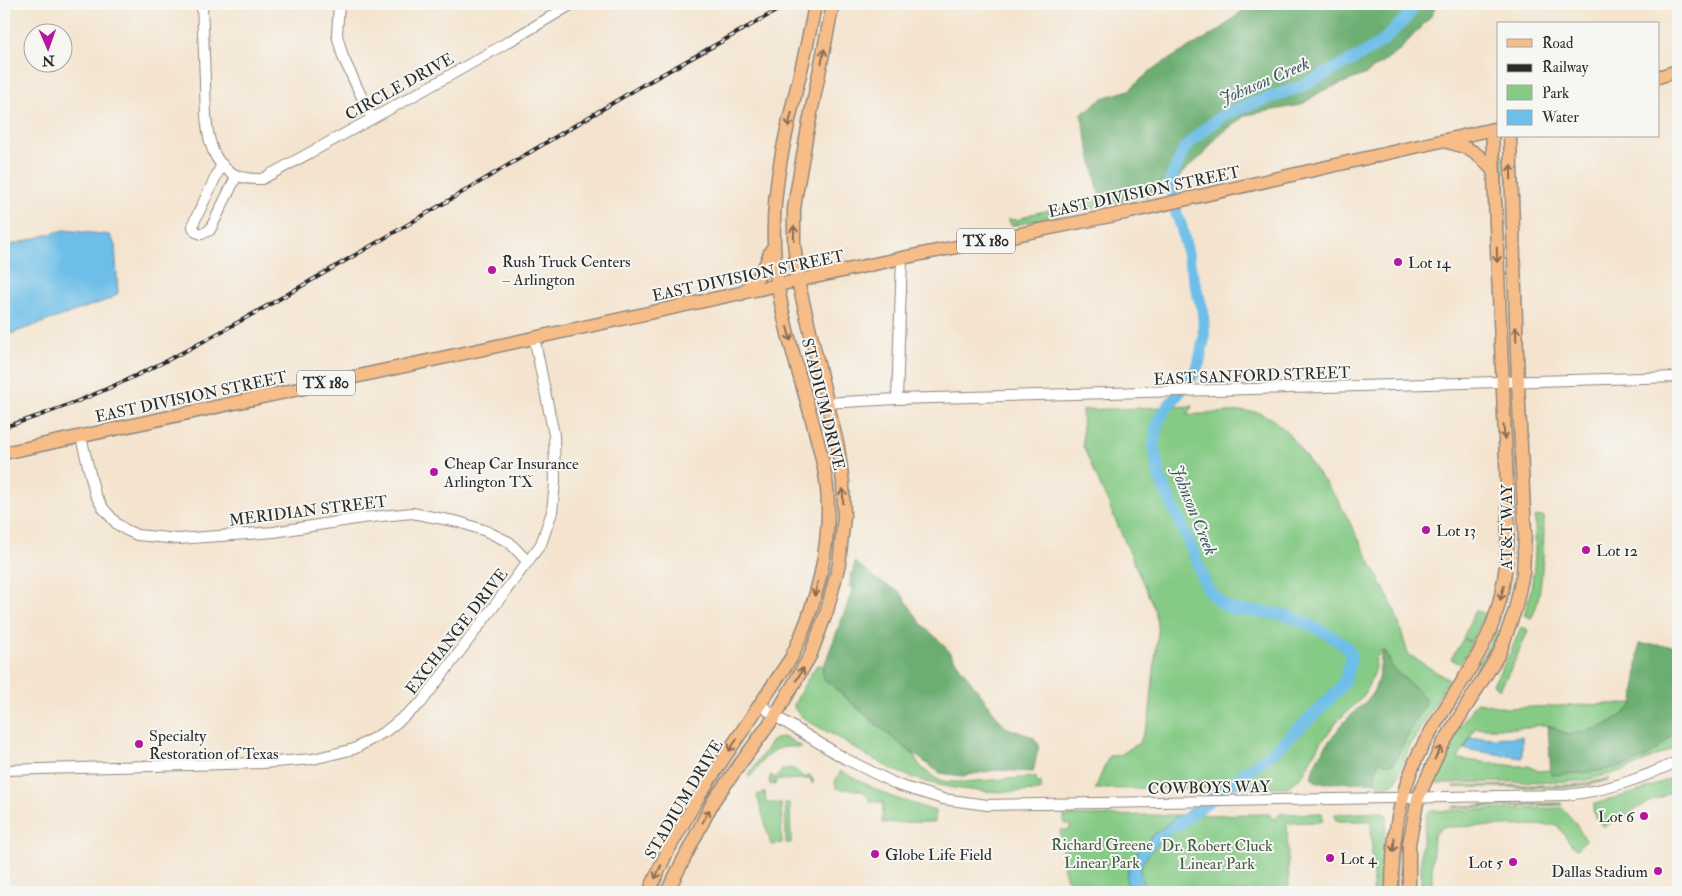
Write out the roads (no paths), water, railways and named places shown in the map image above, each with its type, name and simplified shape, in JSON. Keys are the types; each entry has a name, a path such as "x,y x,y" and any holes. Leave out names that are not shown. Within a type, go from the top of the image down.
{"main road":[{"name":"STADIUM DRIVE","path":"649,892 668,852 700,794 783,671 802,635 812,607 826,542 827,489 822,456 777,286 774,242 774,205 784,143 815,4"},
{"name":"STADIUM DRIVE","path":"667,892 714,800 775,716 810,656 827,611 839,564 844,516 843,483 838,447 826,404 798,282 794,242 794,209 833,4"},
{"path":"802,63 809,78 807,133"},
{"path":"1660,77 1678,71"},
{"path":"1494,172 1495,129"},
{"name":"EAST DIVISION STREET","path":"4,452 81,437 902,258 1130,212 1495,129"},
{"name":"AT&T WAY","path":"1409,892 1409,844 1418,798 1441,747 1500,652 1516,610 1522,573 1526,533 1518,383 1510,138"},
{"path":"1444,141 1477,153 1494,172"},
{"name":"AT&T WAY","path":"1392,892 1395,833 1402,798 1418,755 1488,636 1504,587 1508,544 1494,172"},
{"path":"740,294 759,278 763,272 774,242"},
{"path":"826,542 841,544"}],"street":[{"path":"202,4 206,127 211,148 222,164 236,177 210,230 205,234 196,232 193,227 194,222 222,164"},
{"path":"339,4 337,35 343,57 372,119"},
{"name":"CIRCLE DRIVE","path":"236,177 262,180 572,4"},
{"path":"897,400 902,258"},
{"name":"EXCHANGE DRIVE","path":"4,770 262,763 313,759 354,749 386,732 421,703 541,544 552,512 555,484 554,435 534,337"},
{"name":"EAST SANFORD STREET","path":"826,404 897,400 1678,377"},
{"name":"MERIDIAN STREET","path":"81,437 95,494 99,501 117,524 137,535 178,539 274,532 362,518 412,513 459,522 486,530 509,542 528,562"},
{"name":"COWBOYS WAY","path":"760,704 775,716 844,758 898,786 921,794 958,802 987,805 1566,795 1586,793 1633,781 1678,761"}],"water":[{"path":"64,230 110,235 115,245 118,293 110,299 4,336 4,247"},
{"path":"1522,737 1522,758 1464,749 1471,738"},
{"path":"1178,816 1194,816 1150,852 1140,870 1142,880 1154,892 1131,890 1126,878 1131,859 1152,836"}],"waterway":[{"name":"Johnson Creek","path":"1176,826 1275,750 1322,707 1344,683 1351,659 1347,647 1328,634 1302,621 1283,614 1236,610 1220,602 1208,590 1189,542 1159,477 1154,445 1157,424 1164,411 1190,380 1199,363 1204,338 1203,311 1177,216 1170,181 1184,149 1202,131 1226,113 1300,87 1354,59 1383,41 1407,17 1415,4"}],"railway":[{"path":"4,427 51,412 96,394 229,328 643,85 788,4"}],"place":[{"name":"Lot 14","path":"1398,262"},
{"name":"Rush Truck Centers – Arlington","path":"492,270"},
{"name":"Cheap Car Insurance Arlington TX","path":"434,472"},
{"name":"Lot 13","path":"1426,530"},
{"name":"Lot 12","path":"1586,550"},
{"name":"Specialty Restoration of Texas","path":"139,744"},
{"name":"Lot 6","path":"1644,816"},
{"name":"Globe Life Field","path":"875,854"},
{"name":"Lot 4","path":"1330,858"},
{"name":"Lot 5","path":"1513,862"},
{"name":"Dallas Stadium","path":"1658,871"}],"park label":[{"name":"Richard Greene Linear Park","path":"1102,853"},
{"name":"Dr. Robert Cluck Linear Park","path":"1217,854"}]}
